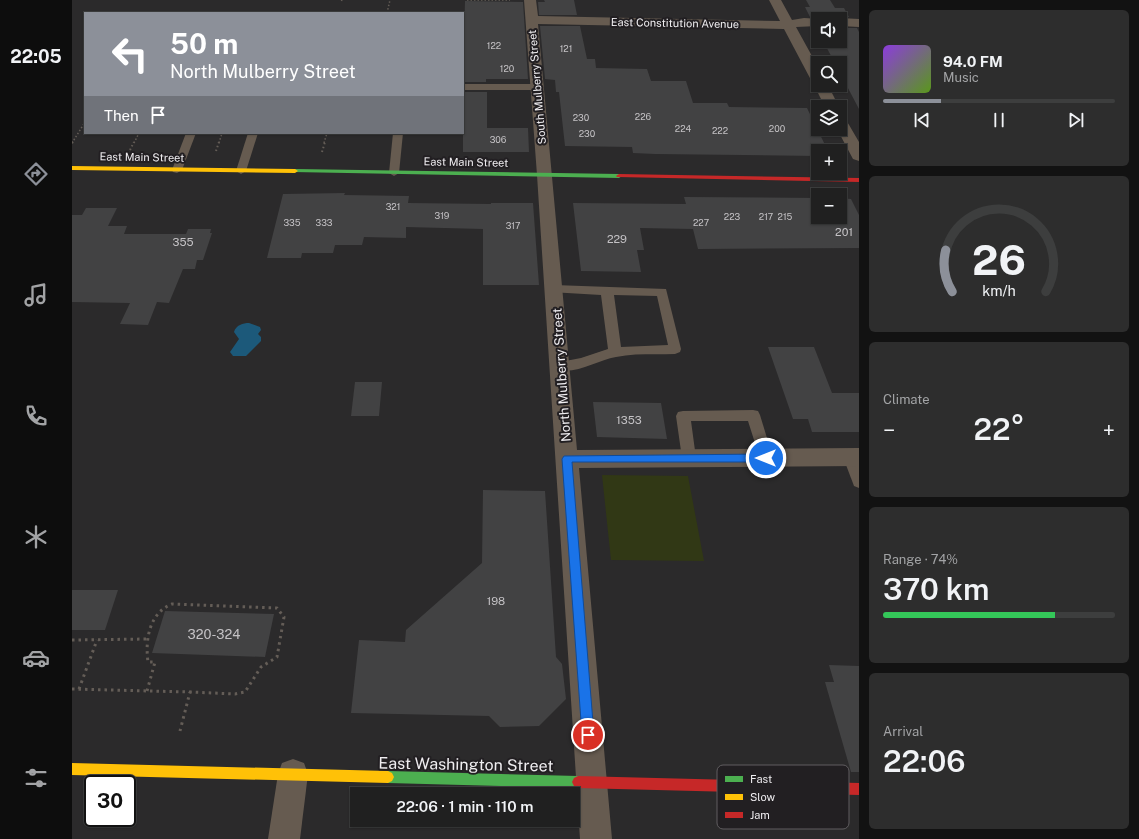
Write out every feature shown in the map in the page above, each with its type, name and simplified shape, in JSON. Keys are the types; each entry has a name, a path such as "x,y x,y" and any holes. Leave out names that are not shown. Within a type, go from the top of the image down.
{"main road":[{"name":"East Main Street","path":"72,168 859,180"},
{"name":"East Washington Street","path":"72,769 717,785"},
{"name":"East Washington Street","path":"849,789 859,789"}],"street":[{"name":"South Mulberry Street","path":"530,0 545,175"},
{"path":"775,0 811,67"},
{"name":"East Constitution Avenue","path":"532,20 788,25 811,22"},
{"path":"847,22 859,23"},
{"path":"847,134 859,156"},
{"name":"North Mulberry Street","path":"545,175 596,839"},
{"path":"567,459 854,457"},
{"path":"284,839 293,774"}],"lane":[{"path":"464,87 537,87"},
{"path":"177,170 191,134"},
{"path":"241,171 253,134"},
{"path":"394,173 398,134"},
{"path":"554,290 662,292 675,349 615,352 581,363 560,366"},
{"path":"607,290 615,352"},
{"path":"689,458 683,416 753,415 766,458"},
{"path":"854,457 859,482"}],"path":[{"path":"387,12 390,0"},
{"path":"468,0 514,0"},
{"path":"72,143 84,124"},
{"path":"130,150 138,134"},
{"path":"216,151 222,134"},
{"path":"322,152 327,134"},
{"path":"72,689 235,694 245,692 261,667 277,657 284,617 277,608 172,604 165,606 156,615 145,650 148,662 155,662 147,691"},
{"path":"72,640 148,639"},
{"path":"79,689 98,640"},
{"path":"180,731 190,692"}],"green space":[{"path":"602,475 688,476 704,561 611,560"}],"water":[{"path":"249,323 260,327 261,330 258,334 261,337 261,341 246,356 233,356 230,352 239,339 234,332 240,325"}],"building":[{"path":"544,0 574,0 577,15 539,15 538,2 545,2"},
{"path":"806,0 830,0 835,8 844,8 846,12 811,12 810,17 805,7 810,7"},
{"path":"465,1 523,2 528,79 486,79 486,82 464,82"},
{"path":"540,26 580,26 587,59 595,59 596,68 647,69 651,81 686,81 693,103 727,103 729,107 807,108 811,116 811,136 821,136 825,144 811,144 811,156 655,154 633,153 632,147 565,146 559,92 556,92 555,80 545,79"},
{"path":"847,28 857,28 859,32 859,109 847,86 847,56 831,56 827,48 847,48"},
{"path":"464,92 487,92 487,128 528,128 529,152 463,152"},
{"path":"345,193 344,195 409,196 408,203 533,203 539,285 483,285 483,229 406,227 406,238 364,237 362,245 335,245 333,253 302,253 301,258 267,258 283,194"},
{"path":"684,197 811,198 811,224 847,224 847,199 851,199 859,215 859,248 698,249 693,229 640,228 644,250 637,250 641,272 581,271 573,203 686,204"},
{"path":"86,208 117,208 108,226 127,226 124,234 186,234 188,229 211,229 210,233 212,233 203,260 197,260 195,269 183,269 169,303 157,302 148,325 120,324 130,303 72,302 72,215 82,215"},
{"path":"768,347 814,347 832,393 859,393 859,432 812,432 808,419 793,419"},
{"path":"355,382 382,382 379,416 351,416"},
{"path":"593,402 661,403 667,439 597,437"},
{"path":"483,490 545,491 556,657 562,664 566,699 539,726 500,727 489,716 351,713 359,640 405,642 406,630 482,563"},
{"path":"72,590 118,590 105,630 72,630"},
{"path":"165,611 274,614 265,657 152,653"},
{"path":"829,665 859,666 859,772 851,772 825,682 834,682"}],"traffic: fast":[{"path":"295,171 619,176"},
{"path":"388,777 578,782"}],"traffic: slow":[{"path":"72,168 295,171"},
{"path":"72,769 388,777"}],"traffic: jam":[{"path":"619,176 859,180"},
{"path":"578,782 717,785"},
{"path":"849,789 859,789"}],"route":[{"path":"588,735 567,459 766,458"}]}
